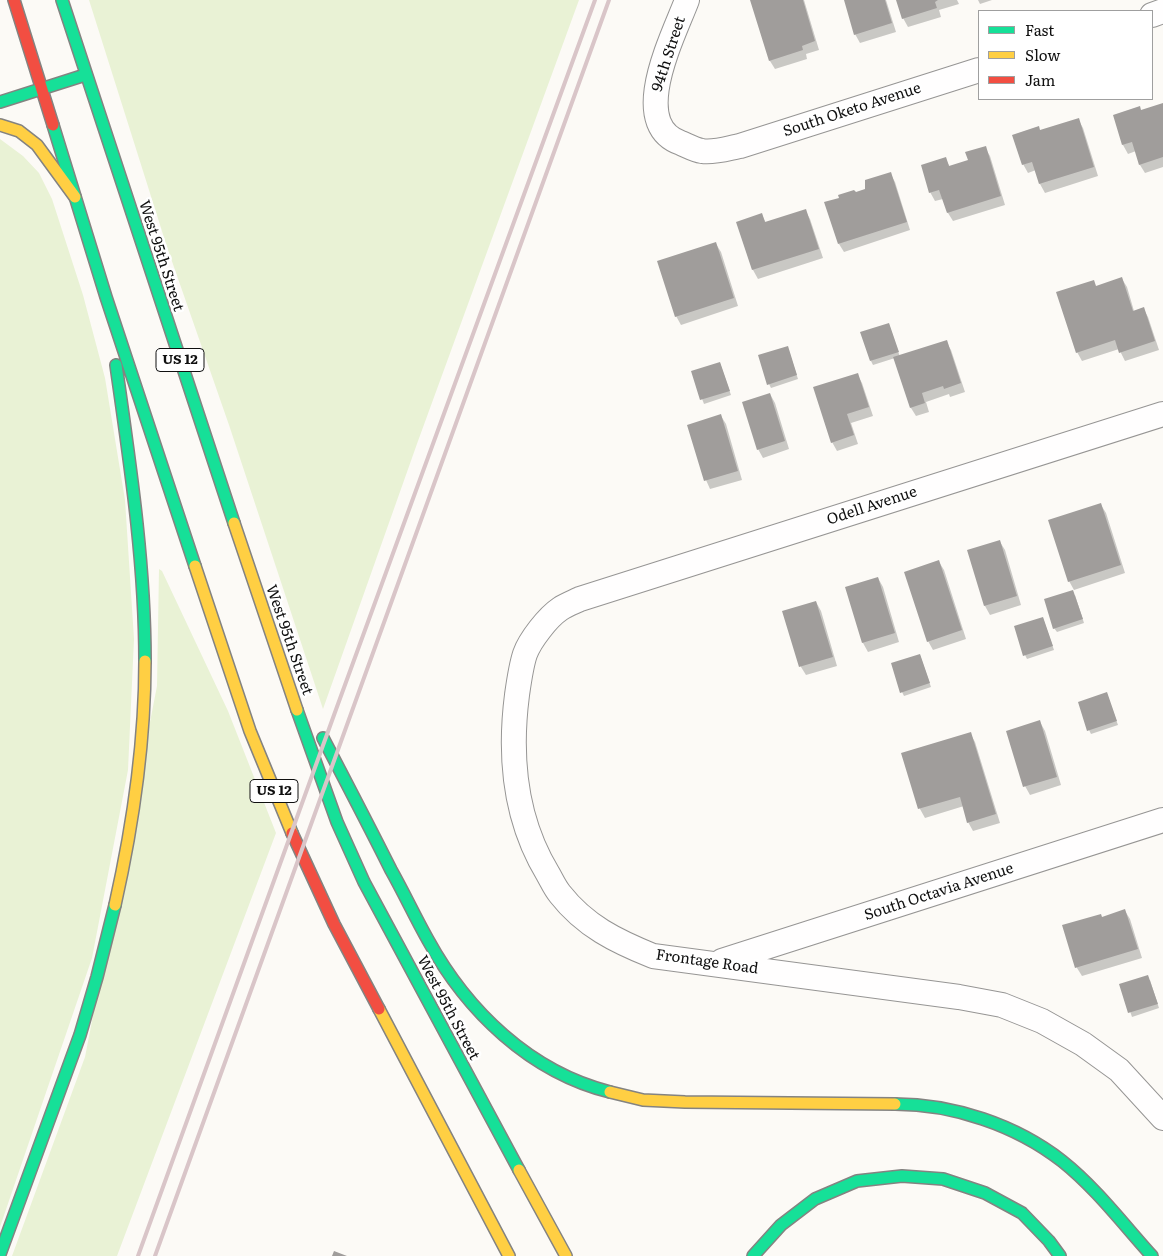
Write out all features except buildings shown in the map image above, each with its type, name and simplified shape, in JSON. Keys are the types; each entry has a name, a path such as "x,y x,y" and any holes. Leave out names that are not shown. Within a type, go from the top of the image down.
{"main road":[{"name":"US 12","path":"14,0 106,297 250,731 281,810 334,924 509,1256"},
{"name":"West 95th Street","path":"62,0 85,75 274,646 338,822 364,882 566,1256"},
{"path":"0,102 85,75"},
{"path":"0,125 19,131 37,145 75,197"},
{"path":"0,1254 82,1028 103,955 118,887 136,780 143,708 145,635 141,552 106,297"},
{"path":"274,646 429,942 459,987 489,1022 518,1048 556,1071 599,1089 643,1100 912,1104 953,1110 989,1122 1034,1142 1062,1161 1090,1186 1152,1256"},
{"path":"753,1256 781,1225 815,1199 856,1181 902,1176 943,1179 986,1193 1022,1214 1049,1241 1060,1256"}],"street":[{"name":"94th Street","path":"687,0 667,52 658,83 654,103 656,117 662,130 673,140 703,151 723,149"},
{"name":"South Oketo Avenue","path":"723,149 740,146 978,70"},
{"name":"Odell Avenue","path":"580,599 1163,414"},
{"name":"Frontage Road","path":"580,599 559,610 540,630 525,652 513,725 516,780 525,826 540,862 559,893 588,922 620,942 654,956 959,996 1002,1006 1042,1021 1083,1044 1119,1070 1163,1118"},
{"name":"South Octavia Avenue","path":"716,963 1163,820"}],"green space":[{"path":"89,0 579,0 418,441 323,709 229,425 167,247"},
{"path":"0,139 23,156 39,173 52,199 83,295 105,378 125,500 134,639 128,770 92,958 0,1227"},
{"path":"159,569 162,571 228,711 276,833 117,1256 12,1256 85,1057 157,686"}],"railway":[{"path":"138,1256 595,0"},
{"path":"155,1256 609,0"}],"traffic: fast":[{"path":"62,0 234,523"},
{"path":"0,102 85,75"},
{"path":"53,125 106,297 195,566"},
{"path":"116,365 140,550 145,661"},
{"path":"297,710 337,822 364,882 519,1170"},
{"path":"323,738 423,931 462,991 482,1014 528,1054 553,1070 581,1083 610,1092"},
{"path":"0,1254 80,1035 115,905"},
{"path":"895,1104 939,1108 983,1119 1004,1127 1044,1148 1062,1161 1086,1183 1152,1256"},
{"path":"753,1256 781,1225 815,1199 857,1181 902,1176 943,1179 985,1193 1022,1213 1049,1241 1060,1256"}],"traffic: slow":[{"path":"0,125 19,131 37,145 75,197"},
{"path":"234,523 297,710"},
{"path":"195,566 250,731 292,833"},
{"path":"115,905 137,784 143,722 145,661"},
{"path":"379,1009 509,1256"},
{"path":"610,1092 643,1100 685,1102 895,1104"},
{"path":"519,1170 566,1256"}],"traffic: jam":[{"path":"14,0 53,125"},
{"path":"292,833 334,924 379,1009"}]}
